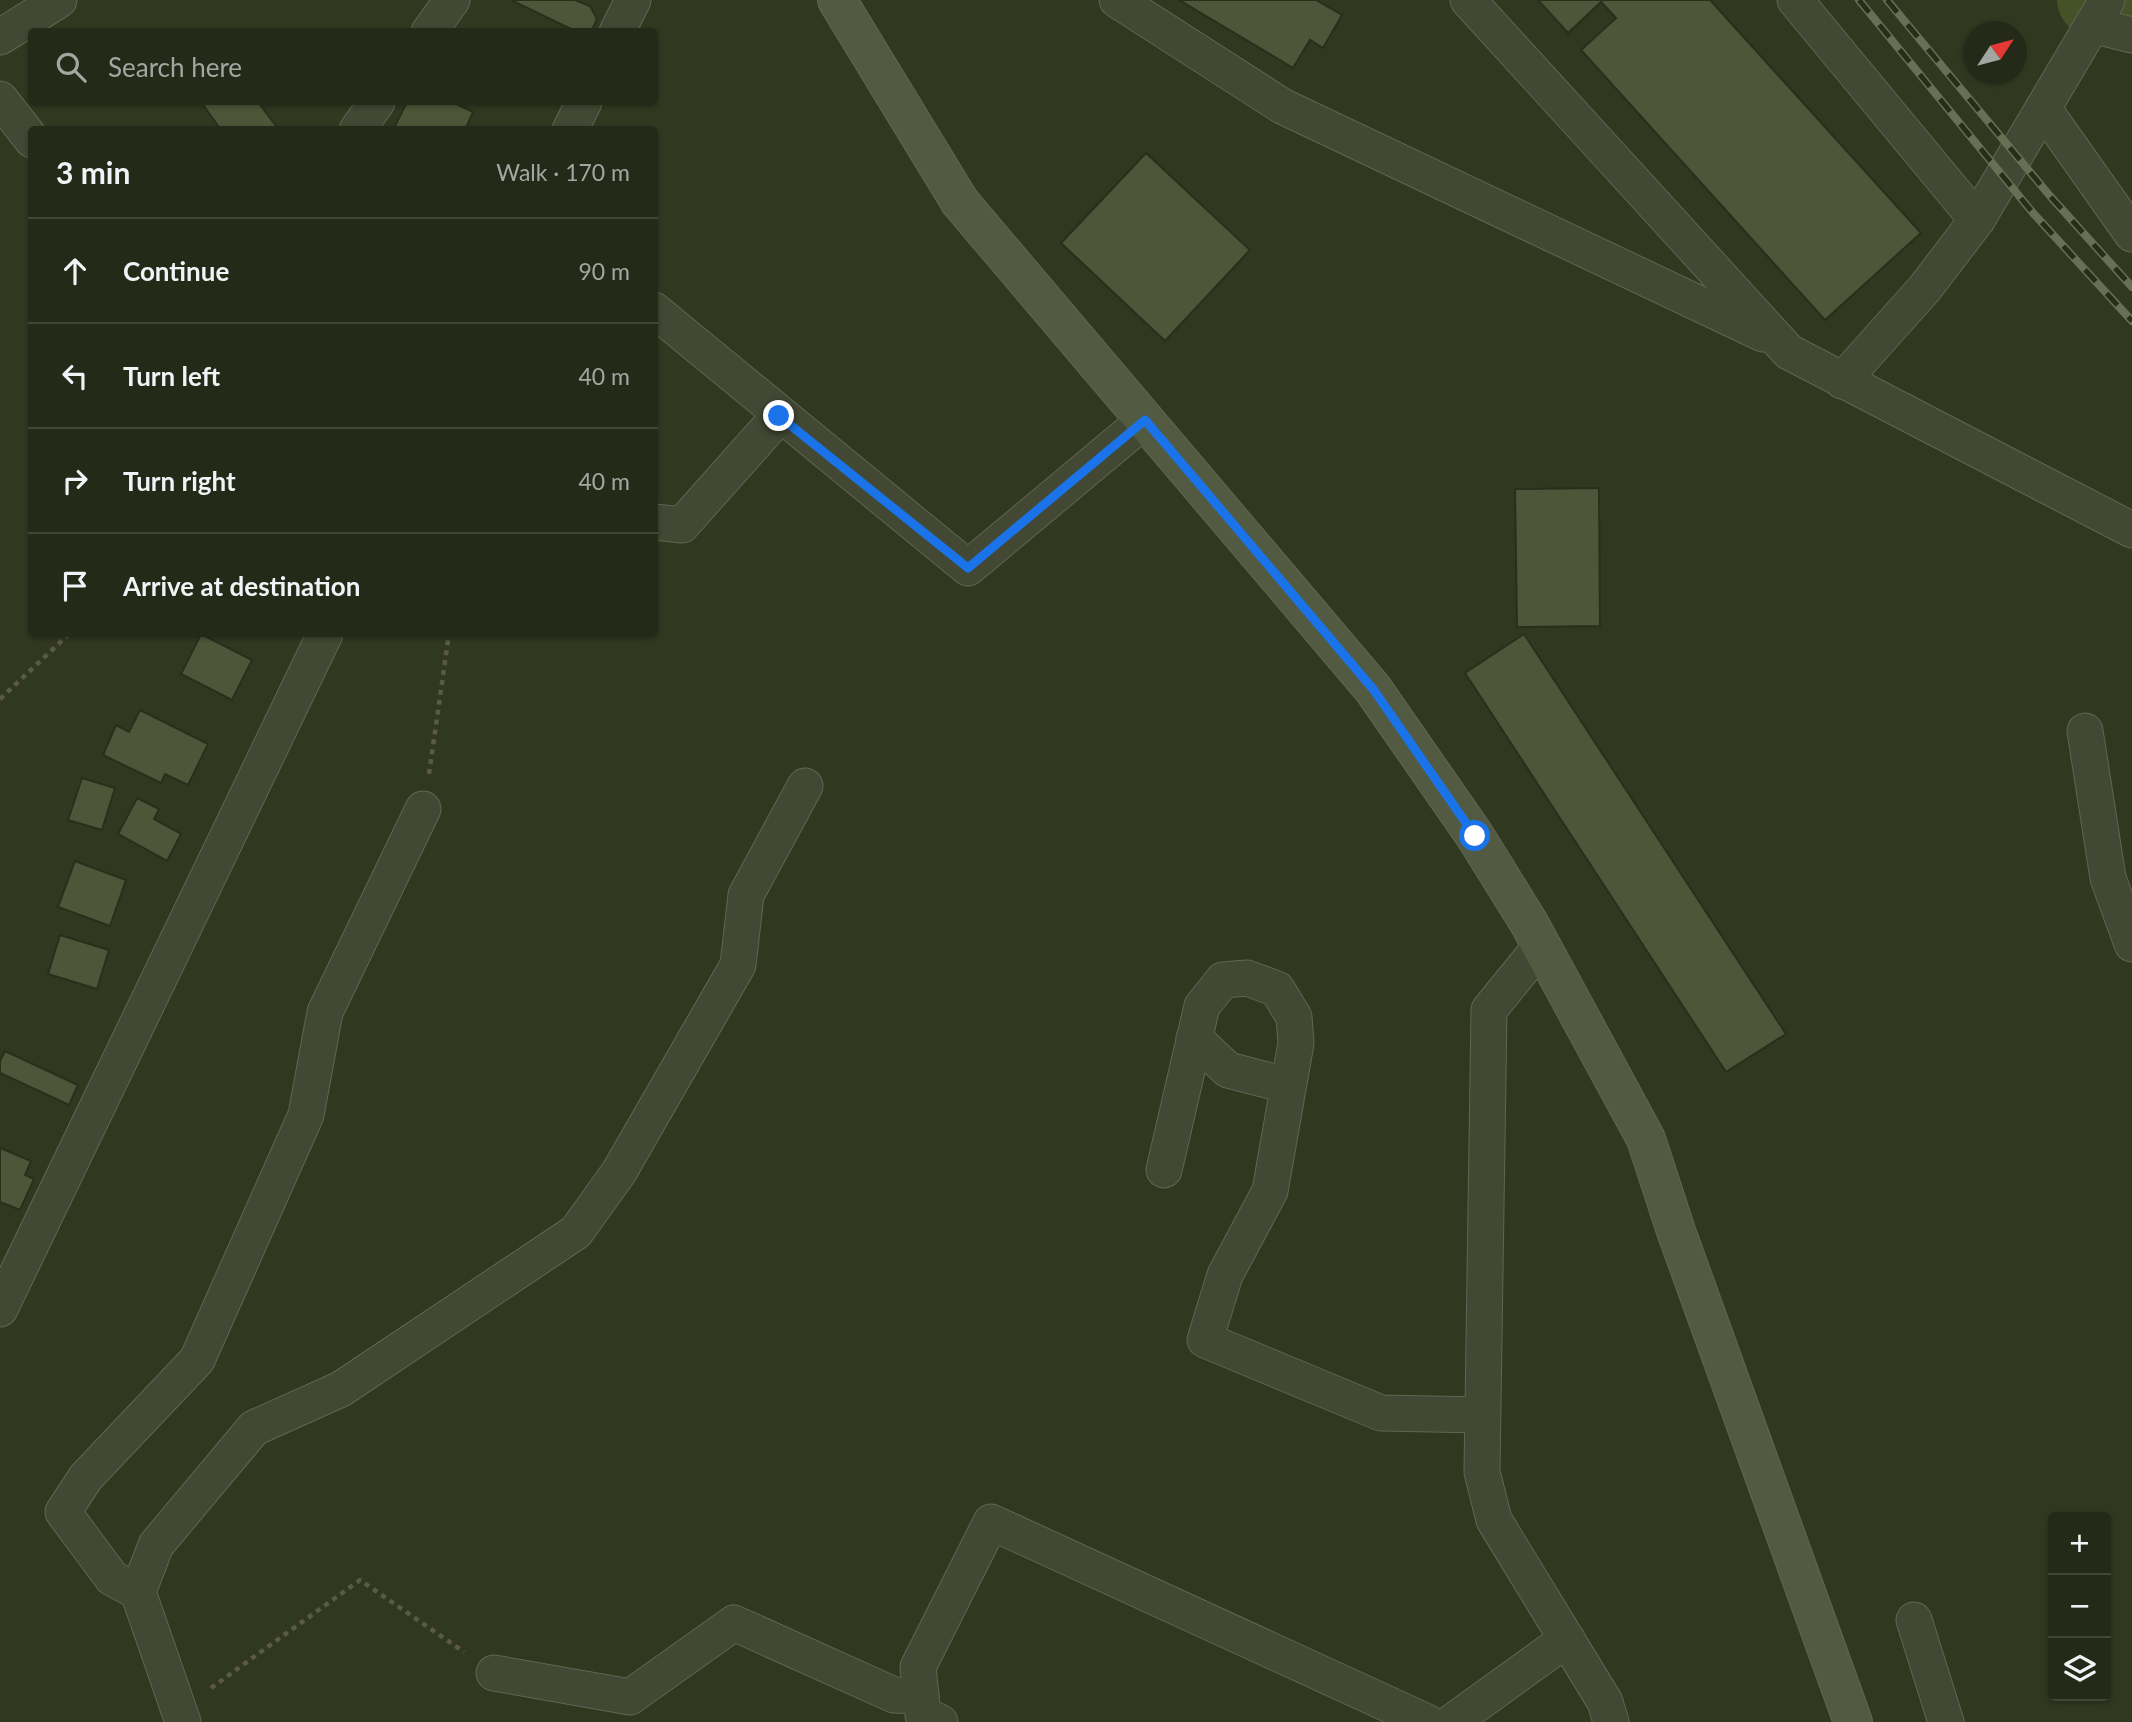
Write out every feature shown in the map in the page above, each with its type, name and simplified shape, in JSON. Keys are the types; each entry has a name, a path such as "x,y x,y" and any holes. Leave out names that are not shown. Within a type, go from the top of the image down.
{"street":[{"path":"0,37 59,0"},
{"path":"432,28 452,0"},
{"path":"837,0 960,202 1373,689 1475,836 1541,946 1646,1139 1676,1231 1853,1722"},
{"path":"1117,0 1282,106 1778,341"},
{"path":"1468,0 1789,352 2132,530"},
{"path":"1795,0 1977,220"},
{"path":"1842,381 1925,288 1977,220 2099,13 2132,35"},
{"path":"0,99 28,135"},
{"path":"360,126 375,105"},
{"path":"572,126 582,105"},
{"path":"2043,108 2132,234"},
{"path":"658,313 779,416 968,568 1145,420"},
{"path":"658,523 682,525 779,416"},
{"path":"0,1309 324,637"},
{"path":"2085,731 2108,878 2132,944"},
{"path":"174,1718 138,1592 156,1545 254,1428 341,1389 576,1232 619,1172 738,965 746,895 805,786"},
{"path":"138,1592 112,1578 63,1512 86,1478 197,1360 306,1115 325,1012 424,809"},
{"path":"1541,946 1489,1010 1482,1472 1494,1520 1605,1702 1611,1722"},
{"path":"1164,1170 1202,1006 1223,980 1247,978 1277,989 1294,1017 1296,1043 1286,1085 1270,1191 1225,1275 1205,1340 1381,1413 1482,1415"},
{"path":"1195,1038 1228,1070 1286,1085"},
{"path":"930,1709 918,1667 991,1522 1427,1722"},
{"path":"1914,1620 1946,1722"},
{"path":"494,1673 630,1697 734,1623 930,1709"},
{"path":"1452,1722 1567,1639"}],"path":[{"path":"0,699 66,637"},
{"path":"424,809 449,637"},
{"path":"174,1718 360,1580 494,1673"}],"building":[{"path":"511,0 575,0 590,6 597,19 593,28 569,28"},
{"path":"1179,0 1316,0 1342,15 1323,48 1310,40 1293,68"},
{"path":"1538,0 1710,0 1921,233 1825,320 1581,50 1616,18 1601,2 1568,33"},
{"path":"203,105 260,105 276,126 218,126"},
{"path":"406,105 458,105 473,112 467,126 395,126"},
{"path":"1146,153 1250,250 1165,341 1061,243"},
{"path":"1599,488 1600,626 1517,627 1515,489"},
{"path":"1524,634 1786,1034 1726,1072 1465,673"},
{"path":"200,637 207,637 252,660 232,700 181,674"},
{"path":"140,710 208,744 188,785 165,774 161,783 103,755 116,725 129,732"},
{"path":"82,778 115,788 102,830 68,820"},
{"path":"137,798 159,809 154,819 181,834 167,861 118,834"},
{"path":"75,861 126,880 110,926 58,907"},
{"path":"60,935 109,950 97,989 48,974"},
{"path":"5,1051 78,1085 69,1105 0,1073 0,1061"},
{"path":"0,1148 31,1161 25,1175 34,1179 20,1210 0,1202"}],"waterway":[{"path":"2093,0 2132,14"}],"railway":[{"path":"1859,0 2033,213 2132,321"},
{"path":"1887,0 2050,196 2132,287"}],"route":[{"path":"779,416 968,568 1145,420 1373,689 1475,836"}]}
